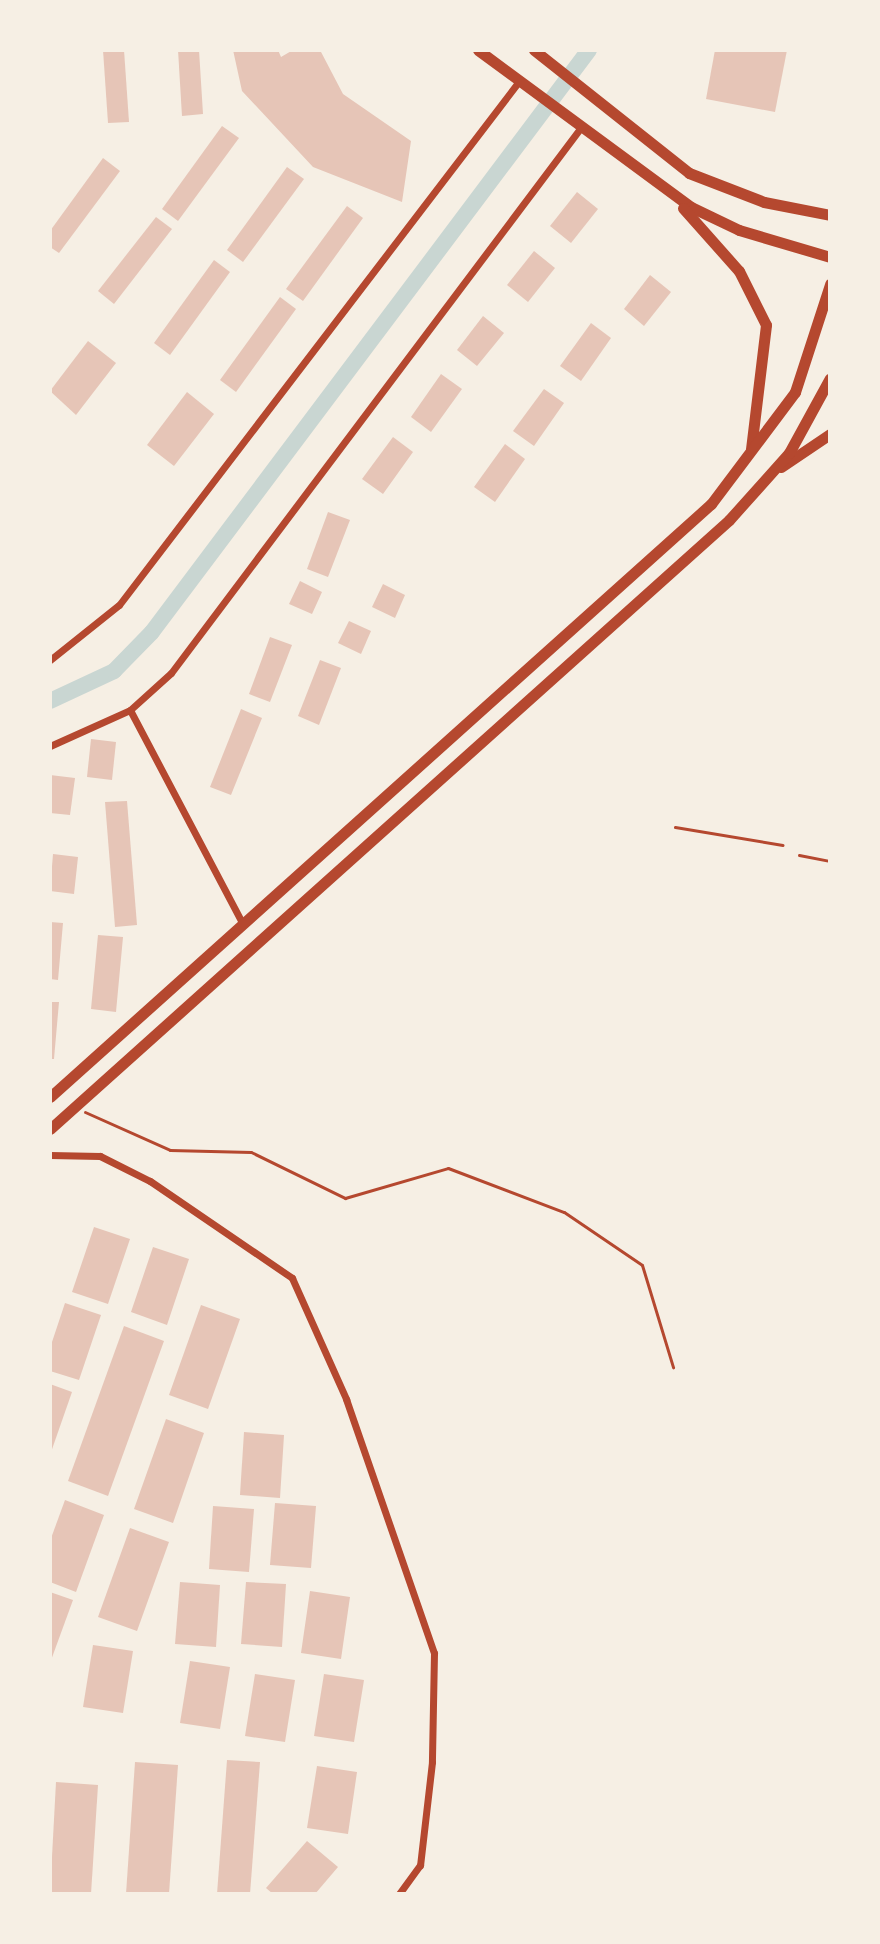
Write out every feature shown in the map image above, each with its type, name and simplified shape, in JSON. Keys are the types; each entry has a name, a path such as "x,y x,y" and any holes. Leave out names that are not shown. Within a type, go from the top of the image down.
{"main road":[{"path":"478,50 672,195 724,224 830,257"},
{"path":"539,54 706,182 764,202 830,215"},
{"path":"672,195 739,271 763,317 766,350 749,456"},
{"path":"50,1097 711,504 795,392 830,284"},
{"path":"50,1129 729,520 777,469 830,378"},
{"path":"777,469 830,434"}],"street":[{"path":"50,660 119,605 522,82"},
{"path":"50,746 130,710 209,627 582,126"},
{"path":"130,710 243,924"},
{"path":"50,1155 100,1156 150,1181 292,1278 346,1399 434,1653 432,1762 420,1865 399,1894"}],"path":[{"path":"675,827 782,845"},
{"path":"799,855 830,861"},
{"path":"74,1107 170,1150 251,1152 345,1198 448,1168 564,1212 642,1265 673,1367"}],"building":[{"path":"103,50 124,50 129,122 108,123"},
{"path":"178,50 199,50 203,114 182,116"},
{"path":"233,50 278,50 281,57 293,50 320,50 343,94 411,141 402,202 313,167 242,91"},
{"path":"715,50 787,50 775,112 706,99"},
{"path":"222,126 239,138 178,221 162,209"},
{"path":"103,158 120,171 59,253 50,247 50,231"},
{"path":"287,167 304,179 243,262 227,250"},
{"path":"577,192 598,209 571,243 550,226"},
{"path":"347,206 363,218 303,301 286,289"},
{"path":"156,217 172,229 114,304 98,291"},
{"path":"534,251 555,268 528,302 507,285"},
{"path":"214,260 230,272 170,355 154,343"},
{"path":"650,275 671,292 644,326 624,309"},
{"path":"280,297 296,309 236,392 220,380"},
{"path":"483,316 504,333 477,366 457,350"},
{"path":"591,323 611,338 581,381 560,366"},
{"path":"88,341 116,363 76,415 50,391"},
{"path":"441,374 462,389 431,432 411,417"},
{"path":"544,389 564,403 534,446 513,431"},
{"path":"187,392 214,414 174,466 147,445"},
{"path":"393,437 413,452 383,494 362,479"},
{"path":"505,444 525,459 495,502 474,487"},
{"path":"328,512 350,520 328,577 307,569"},
{"path":"300,581 322,592 312,614 289,604"},
{"path":"383,584 405,595 395,618 372,607"},
{"path":"349,621 371,631 361,654 338,643"},
{"path":"270,637 292,645 270,702 249,694"},
{"path":"320,660 341,668 319,725 298,716"},
{"path":"241,709 262,718 231,795 210,787"},
{"path":"91,739 116,742 112,780 87,777"},
{"path":"50,775 75,778 70,815 50,813"},
{"path":"127,801 137,925 115,927 105,802"},
{"path":"53,854 78,857 74,894 50,891"},
{"path":"50,922 63,923 58,980 50,979"},
{"path":"98,935 123,937 116,1012 91,1009"},
{"path":"50,1002 59,1002 54,1059 50,1059"},
{"path":"94,1227 130,1239 108,1304 72,1292"},
{"path":"153,1247 189,1259 167,1325 131,1312"},
{"path":"65,1303 101,1315 79,1380 50,1371 50,1348"},
{"path":"201,1305 240,1319 208,1409 169,1395"},
{"path":"124,1326 164,1341 108,1496 68,1481"},
{"path":"50,1384 72,1392 50,1455"},
{"path":"166,1419 204,1433 173,1523 134,1509"},
{"path":"244,1432 284,1435 280,1498 240,1495"},
{"path":"65,1500 104,1515 76,1592 50,1582 50,1541"},
{"path":"275,1503 316,1506 311,1568 270,1565"},
{"path":"213,1506 254,1509 249,1572 209,1569"},
{"path":"130,1528 169,1542 137,1631 98,1617"},
{"path":"180,1582 220,1585 216,1647 175,1644"},
{"path":"246,1582 286,1584 282,1647 241,1644"},
{"path":"310,1591 350,1597 341,1659 301,1653"},
{"path":"50,1592 73,1600 50,1663"},
{"path":"93,1645 133,1651 123,1713 83,1707"},
{"path":"190,1661 230,1667 220,1729 180,1723"},
{"path":"255,1674 295,1680 285,1742 245,1736"},
{"path":"324,1674 364,1680 354,1742 314,1736"},
{"path":"227,1760 260,1762 250,1894 217,1894"},
{"path":"135,1762 178,1765 169,1894 126,1894"},
{"path":"317,1766 357,1772 348,1834 307,1828"},
{"path":"56,1782 98,1785 91,1894 50,1894"},
{"path":"307,1841 338,1867 315,1894 273,1894 266,1888"}],"waterway":[{"path":"50,701 114,671 152,632 589,50"}]}
